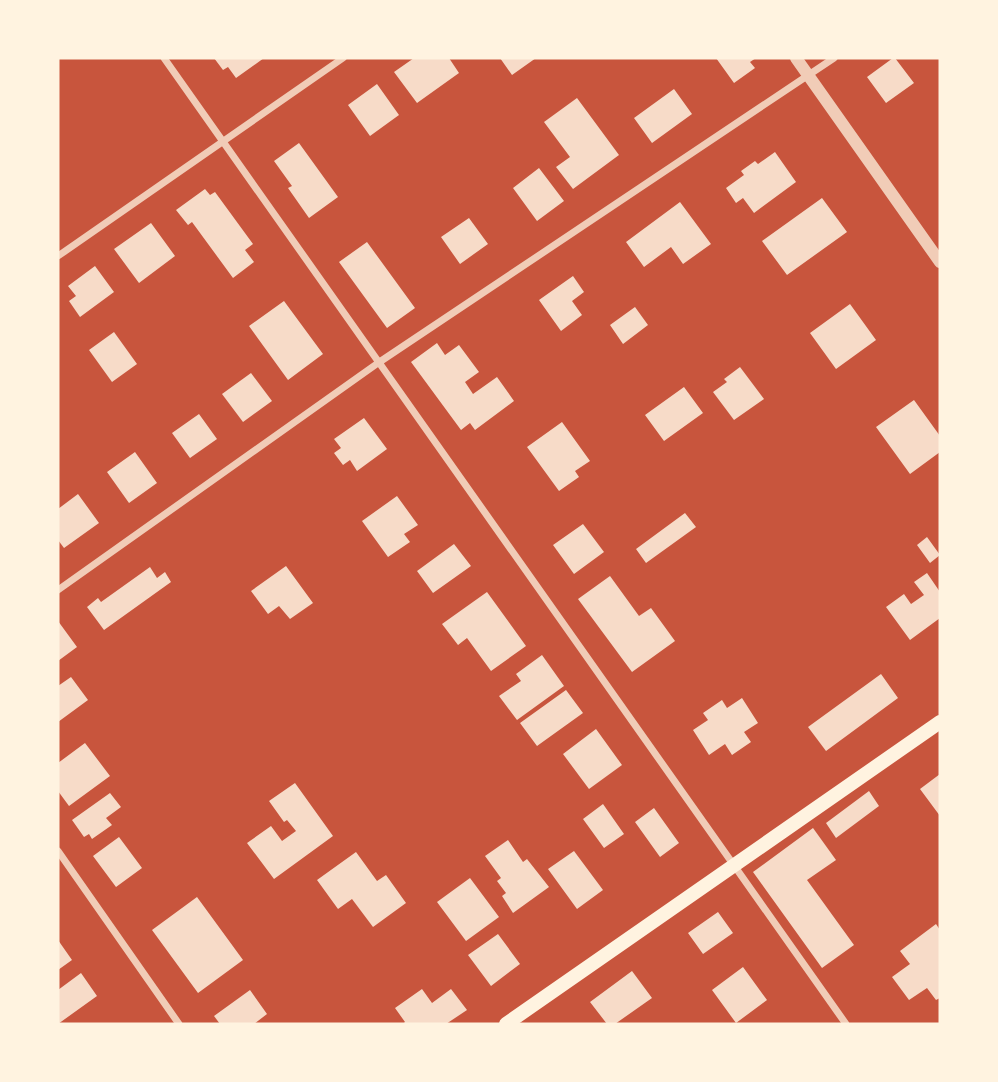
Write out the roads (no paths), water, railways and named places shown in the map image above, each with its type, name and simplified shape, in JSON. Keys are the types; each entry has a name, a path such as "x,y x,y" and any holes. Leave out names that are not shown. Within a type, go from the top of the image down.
{"main road":[{"path":"506,1024 940,722"}],"street":[{"path":"164,58 846,1024"},
{"path":"58,256 343,58"},
{"path":"796,58 940,262"},
{"path":"58,590 378,363 834,58"},
{"path":"58,851 179,1024"}]}
